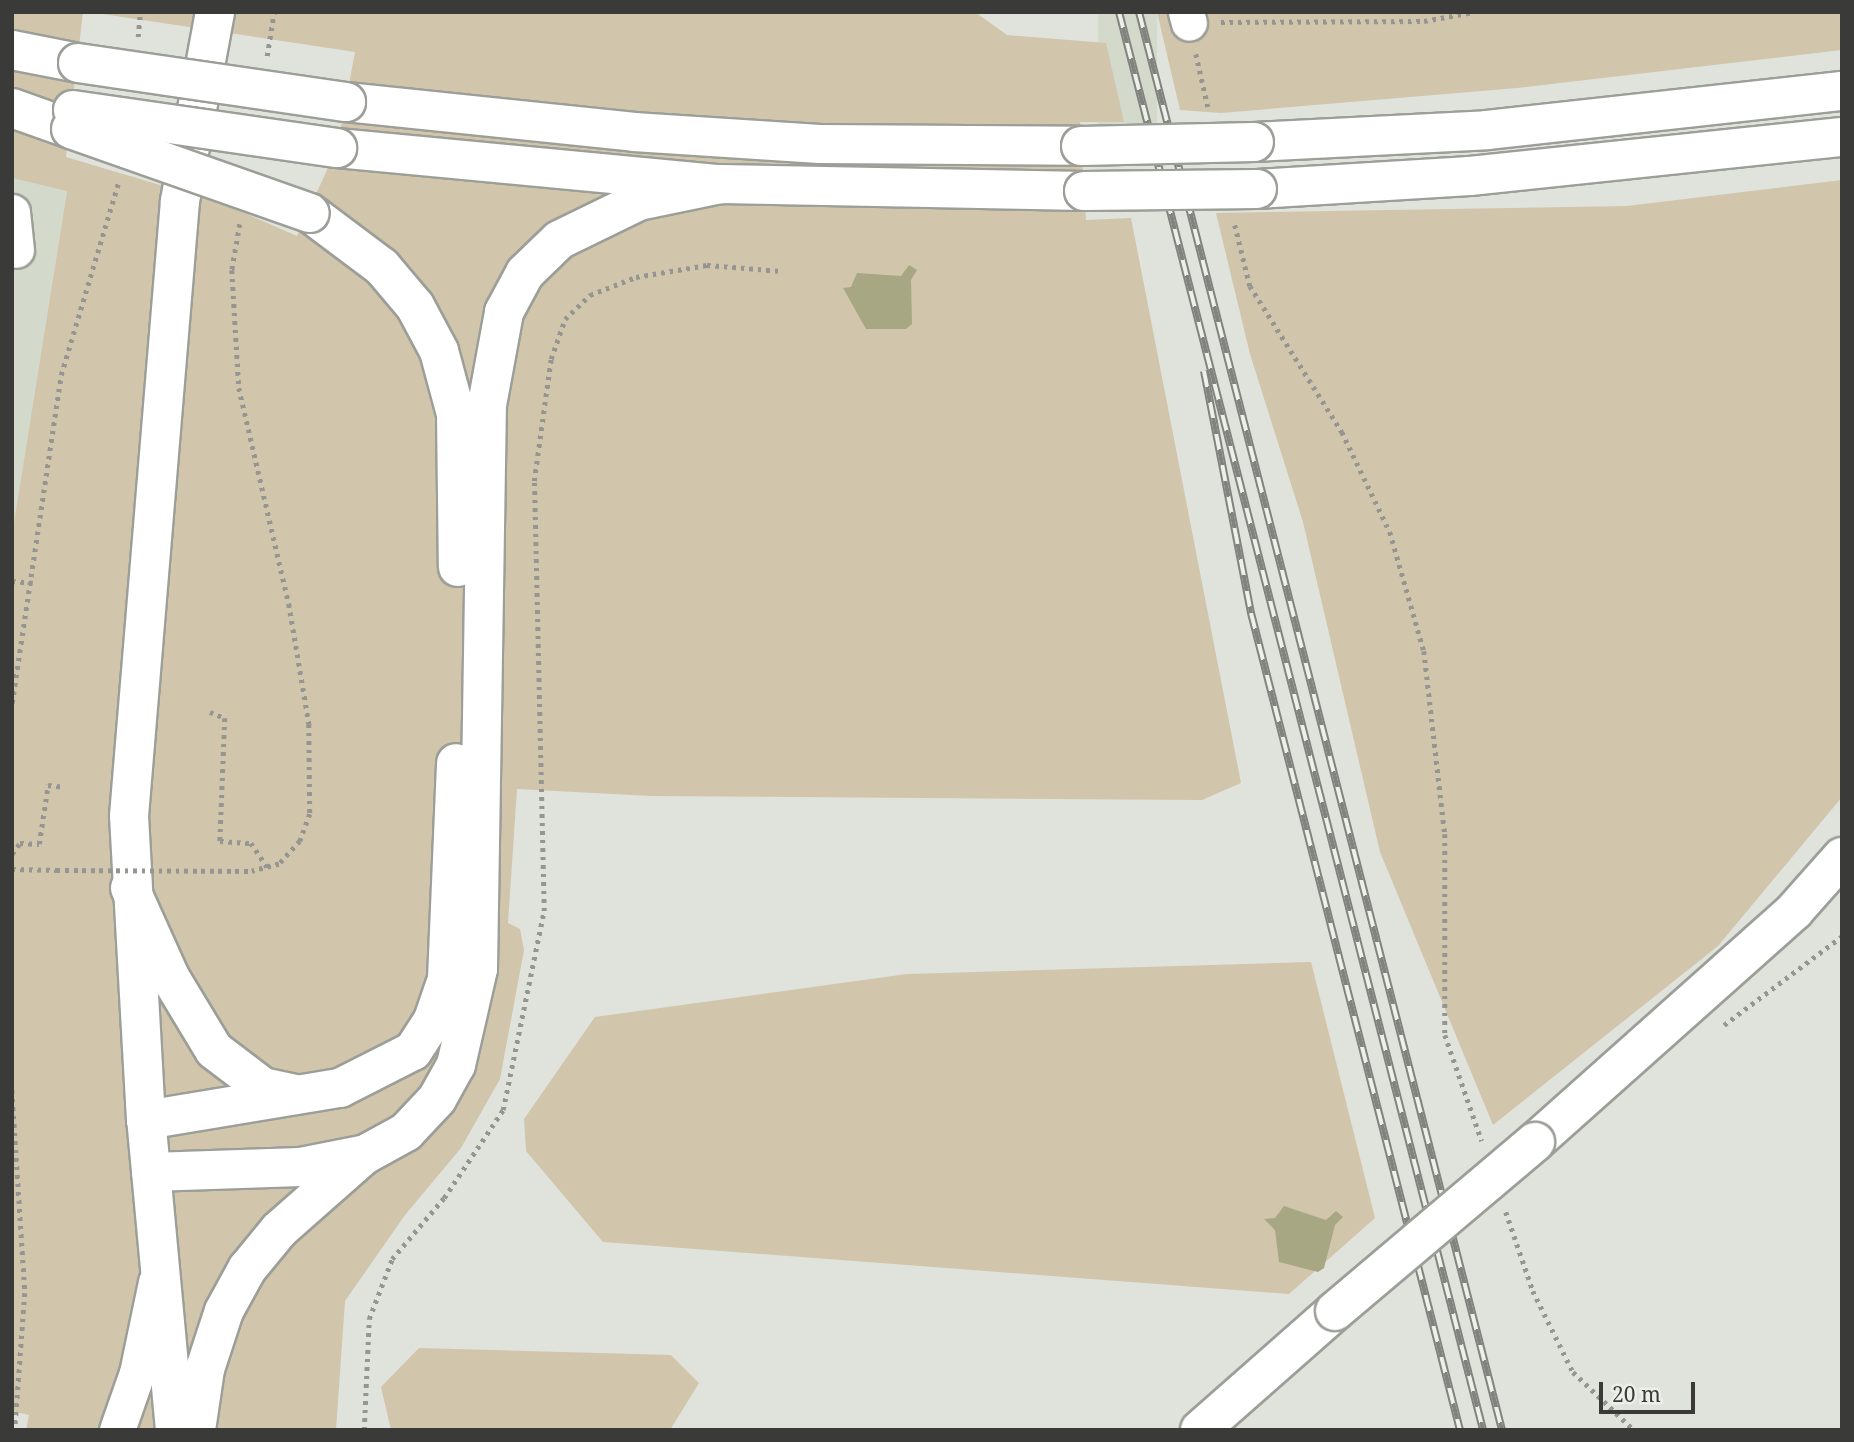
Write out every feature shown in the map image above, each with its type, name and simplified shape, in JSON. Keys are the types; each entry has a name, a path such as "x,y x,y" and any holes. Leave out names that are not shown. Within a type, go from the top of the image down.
{"main road":[{"path":"175,1430 158,1275 130,888 136,702 180,201 215,12"},
{"path":"12,50 78,63 346,102 793,142 1081,146 1254,142 1487,130 1842,91"},
{"path":"12,101 72,119 310,213 382,267 415,306 439,351 456,414 457,729 447,979 433,1020 413,1051 375,1074 340,1088 146,1120"},
{"path":"12,108 72,119 337,148 721,184 1084,191 1257,189 1470,176 1842,137"},
{"path":"196,1430 205,1368 224,1311 247,1269 279,1230 366,1154 406,1132 437,1099 456,1065 471,1015 478,969 487,405 504,312 526,274 559,240 639,201 721,184"},
{"path":"1213,1426 1335,1311 1535,1142 1795,910 1842,857"},
{"path":"130,888 170,977 214,1050 263,1087 297,1095"},
{"path":"151,1172 301,1167 366,1154"}],"street":[{"path":"12,212 16,250"},
{"path":"117,1430 137,1373 158,1275"}],"path":[{"path":"136,53 140,12"},
{"path":"265,66 274,12"},
{"path":"1210,115 1188,17 1424,21 1473,12"},
{"path":"12,703 34,583 44,462 61,375 116,205 121,168"},
{"path":"12,870 268,869 289,856 310,814 309,724 289,604 239,388 232,270 241,216"},
{"path":"1234,220 1250,286 1342,432 1390,532 1424,650 1445,834 1445,1035 1485,1150"},
{"path":"364,1430 369,1319 392,1259 444,1198 503,1110 542,924 534,481 551,359 565,319 590,295 636,276 707,265 782,271"},
{"path":"12,582 34,583"},
{"path":"210,712 225,718 220,841 251,842 268,869"},
{"path":"12,854 20,843 39,844 48,785 65,787"},
{"path":"12,1090 25,1293 19,1412 15,1430"},
{"path":"1502,1202 1533,1291 1573,1372 1634,1430"},
{"path":"12,1379 21,1379"}],"shaded area":[{"path":"12,12 83,12 66,157 224,204 297,236 337,148 355,52 89,12 975,12 1007,35 1106,43 1124,122 1080,122 1086,220 1131,218 1241,783 1202,800 651,796 517,789 508,923 520,929 524,950 500,1079 461,1148 405,1215 345,1301 336,1430 26,1430 29,1415 12,1411 12,535 67,191 12,178"},
{"path":"1098,12 1157,12 1157,125 1098,125"},
{"path":"1157,12 1842,12 1842,50 1517,88 1221,113 1180,110"},
{"path":"12,178 67,190 12,535"},
{"path":"1842,180 1842,797 1718,946 1493,1125 1380,852 1303,522 1250,354 1216,213 1627,206"},
{"path":"1311,962 1375,1218 1289,1294 603,1242 526,1151 524,1119 595,1017 907,974"},
{"path":"419,1348 671,1355 699,1383 670,1430 391,1430 381,1387"}],"building":[{"path":"909,265 917,270 911,280 912,324 906,329 866,329 843,288 851,287 857,273 901,276"},
{"path":"1284,1206 1326,1220 1336,1211 1343,1217 1335,1225 1324,1268 1318,1272 1279,1262 1275,1230 1264,1219 1275,1218"}],"railway":[{"path":"1119,12 1483,1430"},
{"path":"1139,12 1502,1430"},
{"path":"1204,371 1251,613 1460,1430"}]}
